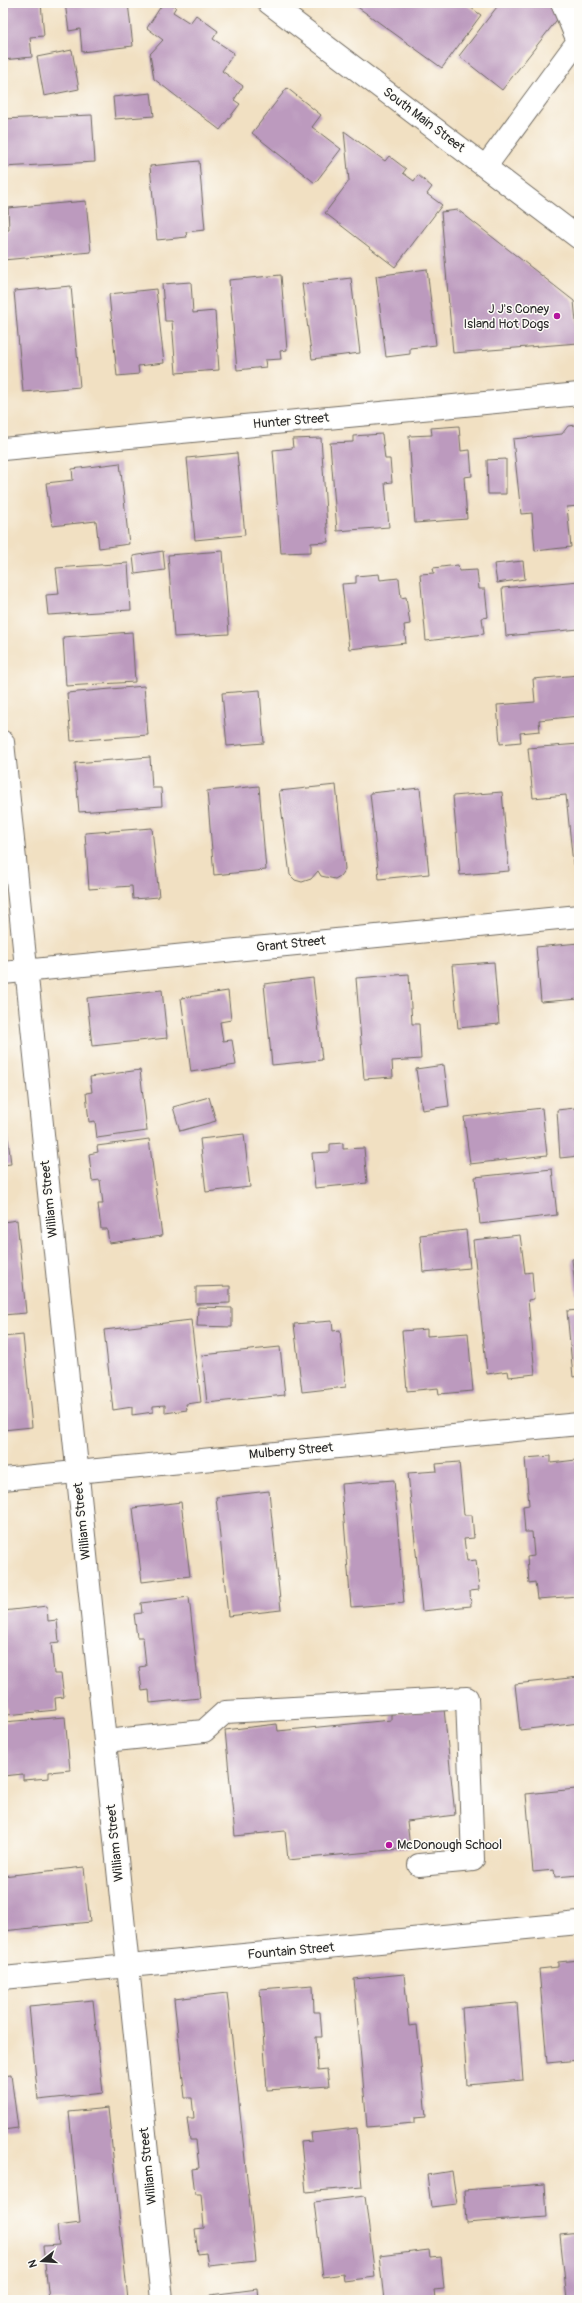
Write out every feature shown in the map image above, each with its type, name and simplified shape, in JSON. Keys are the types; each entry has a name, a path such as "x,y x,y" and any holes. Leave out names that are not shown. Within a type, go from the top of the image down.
{"street":[{"name":"South Main Street","path":"269,3 579,238"},
{"path":"486,166 578,41 562,3"},
{"name":"Hunter Street","path":"3,449 579,394"},
{"name":"William Street","path":"3,742 162,2300"},
{"name":"Grant Street","path":"3,973 579,916"},
{"name":"Mulberry Street","path":"3,1479 579,1424"},
{"path":"104,1741 204,1731 225,1712 467,1698 473,1860 419,1865"},
{"name":"Fountain Street","path":"3,1978 579,1923"}],"building":[{"path":"3,3 41,3 44,36 30,37 32,57 3,60"},
{"path":"65,3 128,3 133,46 82,52 80,29 69,31"},
{"path":"163,3 170,3 176,7 173,12 190,23 196,15 218,31 213,39 234,53 222,71 243,86 234,100 240,104 220,130 154,79 150,54 163,40 147,28"},
{"path":"352,3 464,3 481,15 442,68"},
{"path":"500,3 551,3 563,12 502,90 459,56"},
{"path":"72,50 79,89 44,96 37,57"},
{"path":"287,88 321,115 312,127 341,149 315,183 252,133"},
{"path":"151,93 154,116 115,119 113,97"},
{"path":"92,115 95,162 3,167 3,119"},
{"path":"344,131 385,161 389,156 406,169 403,173 414,181 418,175 432,187 427,194 442,205 395,267 325,213 349,181"},
{"path":"199,161 205,230 186,232 187,237 157,240 150,166"},
{"path":"86,201 91,252 3,260 3,231 9,230 8,208"},
{"path":"458,210 574,301 578,343 453,353 441,212"},
{"path":"427,269 436,345 410,348 410,354 386,357 376,276"},
{"path":"281,275 287,350 280,351 281,359 265,360 266,367 237,370 229,280"},
{"path":"351,278 360,353 312,359 302,284"},
{"path":"191,282 193,313 215,311 219,370 176,373 172,321 165,321 162,284"},
{"path":"71,286 80,387 23,392 14,291"},
{"path":"156,289 164,363 138,366 139,374 117,376 109,294"},
{"path":"575,425 579,427 579,506 567,507 571,547 535,551 532,513 521,514 513,439 562,434 568,426"},
{"path":"459,426 461,451 470,450 472,476 464,477 467,519 415,523 409,436 432,435 431,428"},
{"path":"382,434 385,459 390,459 392,482 385,483 389,527 337,531 330,443 353,442 353,436"},
{"path":"321,438 328,542 311,543 311,552 281,553 273,450 293,448 292,439"},
{"path":"237,453 245,535 195,540 187,458"},
{"path":"506,459 506,494 488,494 487,460"},
{"path":"120,463 129,544 99,548 96,521 52,526 46,483 73,480 72,469"},
{"path":"163,551 165,570 135,574 133,556"},
{"path":"223,551 229,634 174,637 168,555"},
{"path":"523,561 525,579 497,583 494,564"},
{"path":"128,563 131,610 48,615 46,595 59,594 56,568"},
{"path":"458,565 459,571 477,570 479,589 485,589 488,617 482,618 484,634 426,641 420,574 434,573 433,568"},
{"path":"379,574 380,580 399,578 401,598 406,597 410,624 404,625 406,643 349,649 342,584 356,583 356,576"},
{"path":"579,581 579,629 506,636 502,588"},
{"path":"132,632 135,682 66,686 63,637"},
{"path":"579,675 579,716 539,720 540,731 520,733 521,742 500,744 497,705 535,702 533,679"},
{"path":"144,686 148,735 71,741 67,693"},
{"path":"260,690 264,743 227,746 222,693"},
{"path":"579,744 579,863 573,864 566,795 533,798 528,748"},
{"path":"150,757 152,788 161,788 162,806 79,812 75,763"},
{"path":"336,785 345,869 340,876 335,879 321,876 318,871 311,879 302,882 295,880 290,875 279,791"},
{"path":"259,786 266,870 214,875 207,791"},
{"path":"420,788 429,874 379,879 370,793"},
{"path":"502,792 509,871 460,875 453,796"},
{"path":"152,828 159,897 133,899 132,886 89,889 85,833"},
{"path":"579,943 579,999 541,1002 536,947"},
{"path":"494,962 499,1024 458,1028 452,965"},
{"path":"409,974 412,1024 419,1024 421,1059 392,1061 393,1077 364,1079 356,978"},
{"path":"313,978 322,1060 272,1065 264,984"},
{"path":"162,990 167,1038 92,1046 87,998"},
{"path":"228,991 231,1020 220,1022 223,1041 232,1040 236,1065 191,1072 181,998"},
{"path":"444,1065 449,1106 422,1110 416,1069"},
{"path":"140,1070 147,1131 97,1138 95,1121 89,1122 86,1093 92,1092 90,1077"},
{"path":"3,1096 11,1164 3,1165"},
{"path":"209,1097 216,1121 180,1131 173,1107"},
{"path":"579,1104 579,1156 560,1158 557,1110 575,1108"},
{"path":"542,1108 547,1155 470,1164 464,1117"},
{"path":"244,1134 250,1187 206,1192 200,1139"},
{"path":"149,1139 162,1236 109,1243 107,1229 101,1229 98,1204 103,1204 100,1180 92,1181 89,1154 98,1152 97,1146"},
{"path":"343,1143 343,1149 364,1148 367,1183 315,1188 312,1153 330,1152 330,1144"},
{"path":"552,1169 557,1215 480,1224 475,1177"},
{"path":"17,1220 26,1313 3,1315 3,1222"},
{"path":"466,1230 470,1268 423,1272 420,1235"},
{"path":"520,1235 525,1273 532,1272 534,1299 528,1300 535,1374 509,1377 508,1371 487,1374 473,1240"},
{"path":"579,1258 579,1294 576,1294 572,1259"},
{"path":"230,1286 230,1303 196,1304 196,1287"},
{"path":"198,1307 232,1308 232,1327 197,1326"},
{"path":"579,1310 579,1376 573,1377 567,1311"},
{"path":"191,1320 201,1402 186,1404 187,1410 165,1413 165,1405 153,1406 153,1412 132,1415 132,1407 113,1410 104,1330"},
{"path":"332,1321 333,1331 340,1330 346,1387 302,1392 294,1324"},
{"path":"427,1329 427,1336 468,1333 473,1391 439,1394 438,1388 407,1391 402,1331"},
{"path":"23,1335 32,1427 3,1430 3,1337"},
{"path":"280,1347 285,1395 207,1403 202,1355"},
{"path":"551,1456 551,1463 576,1460 579,1490 579,1596 537,1599 535,1582 529,1583 527,1557 534,1556 532,1532 525,1532 523,1506 529,1505 525,1458"},
{"path":"459,1462 464,1515 472,1515 474,1538 464,1539 467,1561 476,1560 479,1590 470,1591 471,1606 422,1611 408,1473 437,1471 436,1464"},
{"path":"394,1480 404,1603 351,1607 341,1484"},
{"path":"269,1491 281,1610 228,1616 216,1497"},
{"path":"181,1502 190,1576 142,1582 133,1508"},
{"path":"189,1597 200,1698 150,1703 149,1690 142,1691 139,1667 146,1666 143,1637 137,1637 134,1614 142,1613 141,1603"},
{"path":"47,1606 48,1621 57,1620 59,1642 51,1643 54,1674 61,1674 64,1697 55,1698 56,1710 7,1715 3,1675 3,1611"},
{"path":"579,1677 579,1723 520,1730 515,1684"},
{"path":"444,1709 455,1815 407,1821 410,1848 288,1860 285,1831 235,1836 225,1730 277,1724 278,1731 391,1720 391,1714"},
{"path":"65,1717 70,1770 49,1772 49,1778 23,1780 23,1774 3,1776 3,1722"},
{"path":"576,1789 579,1813 579,1875 555,1877 554,1870 533,1872 526,1794"},
{"path":"84,1867 90,1922 3,1931 3,1876"},
{"path":"579,1960 579,2060 547,2063 539,1969 558,1967 558,1962"},
{"path":"404,1974 409,2026 417,2025 426,2117 414,2118 414,2123 367,2127 354,1979"},
{"path":"313,1985 314,2012 320,2012 322,2037 316,2037 318,2071 327,2070 329,2086 267,2090 260,1989"},
{"path":"227,1993 256,2261 208,2266 206,2253 198,2254 195,2229 204,2228 201,2194 195,2194 192,2169 199,2168 196,2140 190,2140 187,2118 194,2118 192,2098 185,2098 174,1999"},
{"path":"93,2000 103,2093 38,2100 29,2006"},
{"path":"517,2003 523,2080 467,2085 462,2008"},
{"path":"11,2075 18,2128 3,2130 3,2076"},
{"path":"108,2108 128,2300 49,2300 43,2246 59,2245 57,2226 80,2223 69,2112"},
{"path":"357,2128 362,2187 306,2192 301,2142 312,2141 311,2133"},
{"path":"452,2171 457,2204 431,2207 427,2175"},
{"path":"545,2184 547,2217 466,2223 464,2190"},
{"path":"365,2196 375,2277 344,2281 343,2274 323,2277 314,2202"},
{"path":"579,2233 579,2300 567,2300 560,2235"},
{"path":"429,2250 430,2258 441,2257 444,2289 434,2290 435,2300 384,2300 379,2256"},
{"path":"258,2289 259,2300 211,2300 210,2295"}],"place":[{"name":"J J's Coney Island Hot Dogs","path":"557,316"},
{"name":"McDonough School","path":"389,1845"}]}
